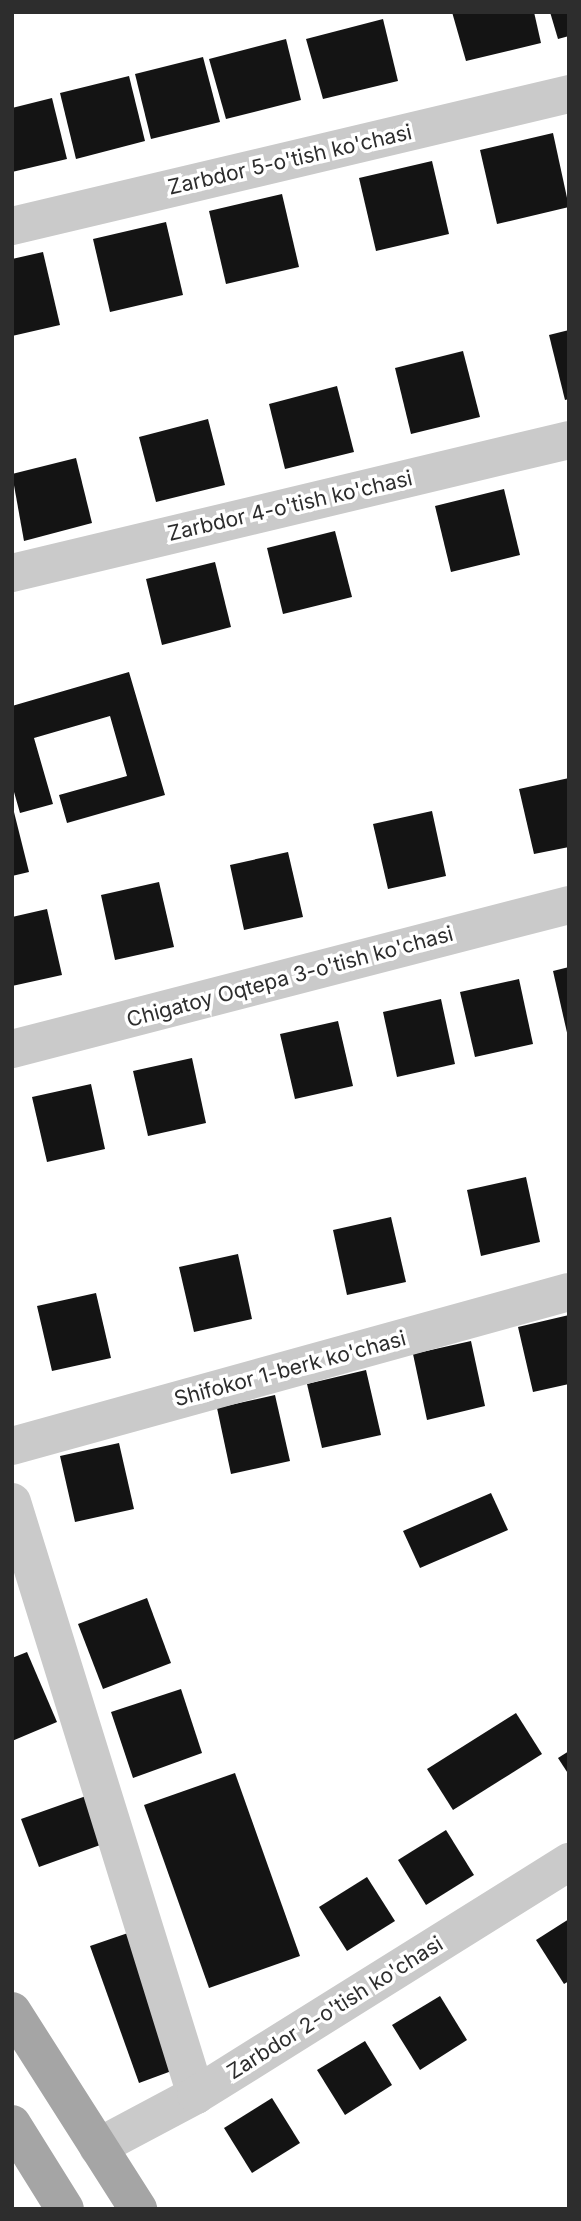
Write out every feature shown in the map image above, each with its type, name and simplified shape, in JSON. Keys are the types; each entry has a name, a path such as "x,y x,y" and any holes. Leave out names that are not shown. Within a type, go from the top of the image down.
{"main road":[{"path":"12,2011 138,2209"},
{"path":"12,2124 65,2209"}],"street":[{"name":"Zarbdor 5-o'tish ko'chasi","path":"12,226 569,94"},
{"name":"Zarbdor 4-o'tish ko'chasi","path":"12,573 569,440"},
{"name":"Chigatoy Oqtepa 3-o'tish ko'chasi","path":"12,1049 569,905"},
{"name":"Shifokor 1-berk ko'chasi","path":"12,1446 569,1292"},
{"path":"12,1502 196,2095"},
{"name":"Zarbdor 2-o'tish ko'chasi","path":"98,2147 196,2095 569,1862"}],"building":[{"path":"452,12 534,12 541,43 466,61"},
{"path":"550,12 569,12 569,36 558,39"},
{"path":"383,19 398,81 323,99 306,39"},
{"path":"286,39 301,100 226,119 209,59"},
{"path":"203,57 220,122 151,139 135,74"},
{"path":"129,76 145,141 76,159 60,93"},
{"path":"52,98 67,159 12,172 12,108"},
{"path":"553,133 569,207 497,224 480,150"},
{"path":"432,161 449,234 376,251 359,178"},
{"path":"282,194 299,267 226,284 209,211"},
{"path":"166,222 183,295 110,312 93,239"},
{"path":"43,252 60,325 12,336 12,259"},
{"path":"569,330 569,399 565,400 549,335"},
{"path":"463,351 480,417 411,434 395,368"},
{"path":"337,386 354,452 285,469 269,404"},
{"path":"208,419 225,485 156,502 139,437"},
{"path":"76,458 92,523 24,541 12,474"},
{"path":"504,489 520,555 451,572 435,506"},
{"path":"335,531 352,597 283,614 267,548"},
{"path":"215,562 231,627 162,645 146,579"},
{"path":"129,672 165,795 67,823 59,795 127,776 110,716 34,738 53,804 20,813 12,785 12,706"},
{"path":"569,778 569,847 534,854 519,789"},
{"path":"12,804 29,872 12,876"},
{"path":"432,811 446,876 388,889 373,824"},
{"path":"288,852 303,917 244,930 230,865"},
{"path":"159,882 174,947 115,960 101,895"},
{"path":"47,909 62,975 12,986 12,917"},
{"path":"569,967 569,1037 568,1037 553,971"},
{"path":"519,979 533,1044 475,1057 460,992"},
{"path":"441,999 455,1064 397,1077 383,1012"},
{"path":"338,1021 353,1086 295,1099 280,1034"},
{"path":"192,1058 206,1123 148,1136 133,1071"},
{"path":"91,1084 105,1149 47,1162 32,1097"},
{"path":"526,1177 540,1242 481,1256 467,1190"},
{"path":"391,1217 406,1282 347,1295 333,1230"},
{"path":"238,1254 252,1319 194,1332 179,1267"},
{"path":"96,1293 111,1358 52,1371 37,1306"},
{"path":"569,1315 569,1384 533,1392 518,1327"},
{"path":"471,1341 485,1406 427,1420 413,1354"},
{"path":"366,1370 381,1435 322,1448 307,1384"},
{"path":"275,1395 290,1461 231,1474 217,1408"},
{"path":"119,1443 134,1509 75,1522 60,1456"},
{"path":"491,1493 508,1530 420,1568 403,1531"},
{"path":"147,1598 171,1663 103,1689 78,1624"},
{"path":"27,1652 57,1722 12,1741 12,1658"},
{"path":"181,1689 202,1753 133,1778 111,1712"},
{"path":"516,1713 542,1754 453,1810 427,1769"},
{"path":"569,1751 569,1775 558,1758"},
{"path":"235,1773 300,1956 209,1988 144,1805"},
{"path":"86,1796 103,1844 39,1867 21,1819"},
{"path":"446,1830 474,1875 426,1905 398,1860"},
{"path":"367,1877 395,1921 347,1951 319,1907"},
{"path":"569,1919 569,1981 564,1984 536,1940"},
{"path":"128,1933 177,2069 139,2083 90,1946"},
{"path":"440,1996 467,2040 420,2070 392,2025"},
{"path":"365,2041 392,2085 345,2115 317,2070"},
{"path":"272,2098 300,2143 252,2173 224,2128"}]}
